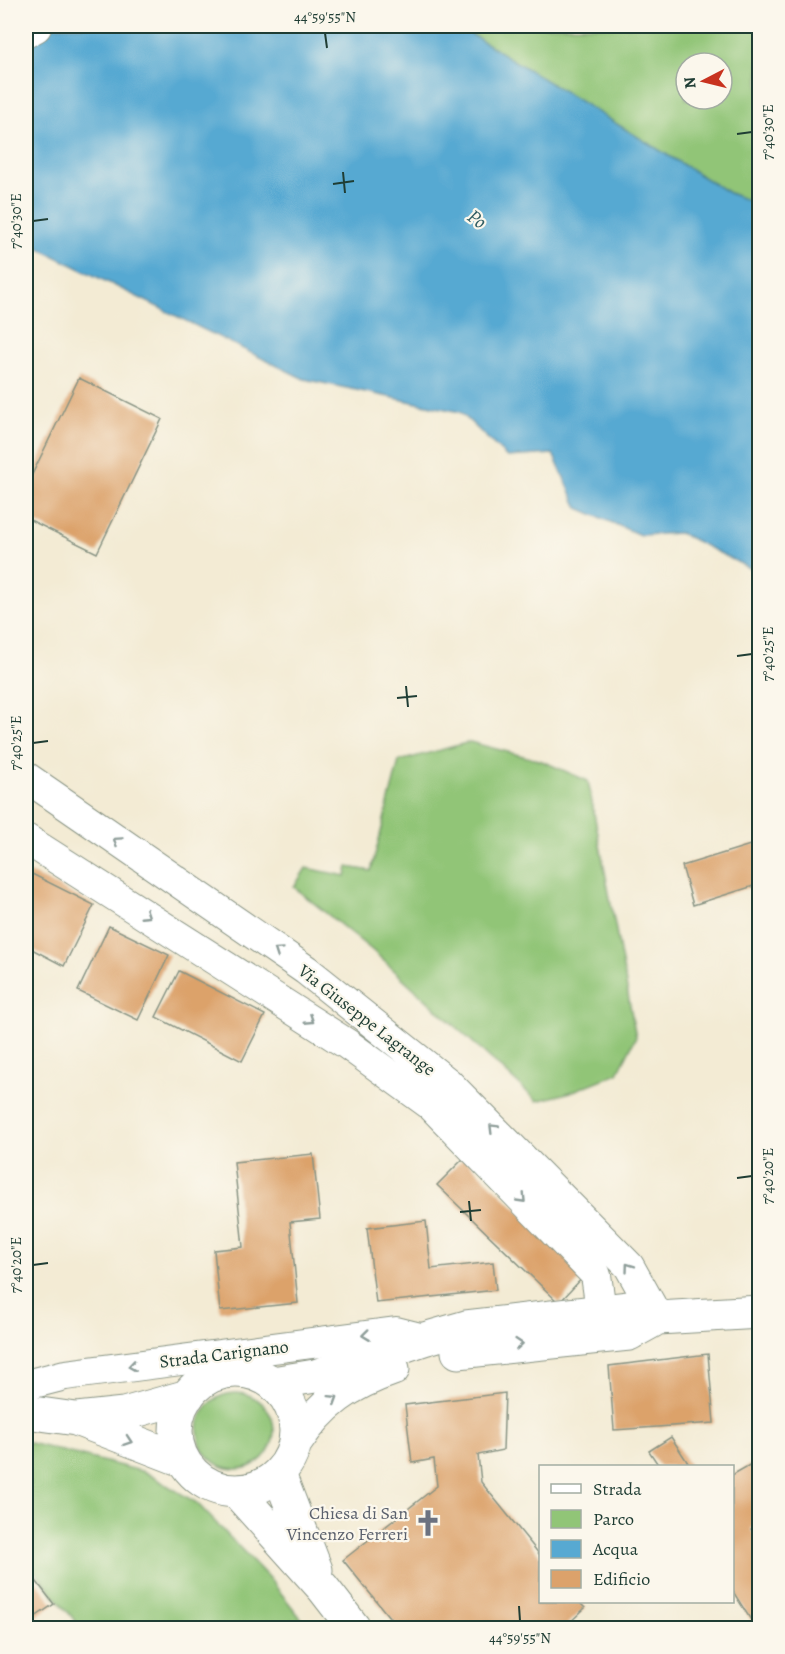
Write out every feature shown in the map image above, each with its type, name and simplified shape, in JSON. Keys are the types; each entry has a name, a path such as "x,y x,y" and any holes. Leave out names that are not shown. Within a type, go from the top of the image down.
{"main road":[{"path":"26,31 35,26"},
{"name":"Strada Carignano","path":"273,1383 315,1376 424,1339 466,1328 629,1308 658,1318 759,1312"},
{"name":"Strada Carignano","path":"296,1442 327,1402 378,1374 447,1354 483,1348 629,1334 658,1318"},
{"path":"245,1371 273,1383 291,1405 296,1423 296,1442 290,1459 279,1474 252,1490 237,1492 220,1490 204,1482 182,1460 178,1449 177,1422 188,1396 207,1378 226,1372 245,1371"},
{"name":"Strada Carignano","path":"76,1419 124,1414 188,1396"},
{"name":"Strada Carignano","path":"26,1412 76,1419 182,1460"},
{"path":"279,1474 323,1588"},
{"path":"237,1492 323,1588 354,1629"}],"street":[{"name":"Via Giuseppe Lagrange","path":"26,777 306,970 448,1083 629,1266 658,1318"},
{"name":"Via Giuseppe Lagrange","path":"26,839 347,1044 431,1105 596,1275 601,1310"},
{"name":"Strada Carignano","path":"26,1385 65,1375 396,1332 424,1339"}],"green space":[{"path":"464,26 759,26 759,205 729,193 469,33"},
{"path":"470,742 542,761 588,781 636,1037 618,1073 571,1092 537,1101 373,951 294,887 306,868 346,876 348,867 371,871 399,761"},
{"path":"236,1393 251,1396 263,1404 271,1416 274,1431 271,1446 263,1458 251,1466 236,1469 221,1466 209,1458 201,1446 198,1431 201,1416 209,1404 221,1396"},
{"path":"26,1442 145,1472 197,1503 268,1577 309,1628 81,1628 26,1561"}],"water":[{"name":"Po","path":"26,26 464,26 469,33 729,193 759,205 759,573 680,533 640,535 578,508 553,454 507,457 460,412 304,379 26,242"}],"building":[{"path":"79,378 162,419 97,553 26,518 26,487"},
{"path":"760,842 760,884 693,905 682,866"},
{"path":"26,871 94,905 64,966 26,946"},
{"path":"109,926 169,955 138,1020 78,991"},
{"path":"179,971 265,1015 242,1061 156,1017"},
{"path":"313,1154 320,1219 290,1222 298,1303 220,1311 214,1250 243,1247 234,1162"},
{"path":"464,1158 585,1275 559,1303 437,1185"},
{"path":"426,1221 431,1269 493,1262 496,1290 376,1303 367,1228"},
{"path":"708,1354 714,1423 614,1430 609,1366"},
{"path":"505,1393 503,1450 478,1455 481,1482 539,1554 539,1603 580,1603 585,1608 564,1628 398,1628 343,1560 437,1486 434,1459 412,1463 405,1405"},
{"path":"671,1437 689,1465 658,1465 649,1451"},
{"path":"760,1459 760,1524 751,1529 760,1544 760,1628 756,1628 734,1593 734,1474"},
{"path":"26,1568 54,1604 26,1623"}],"place":[{"name":"Chiesa di San Vincenzo Ferreri","path":"428,1523"}]}
